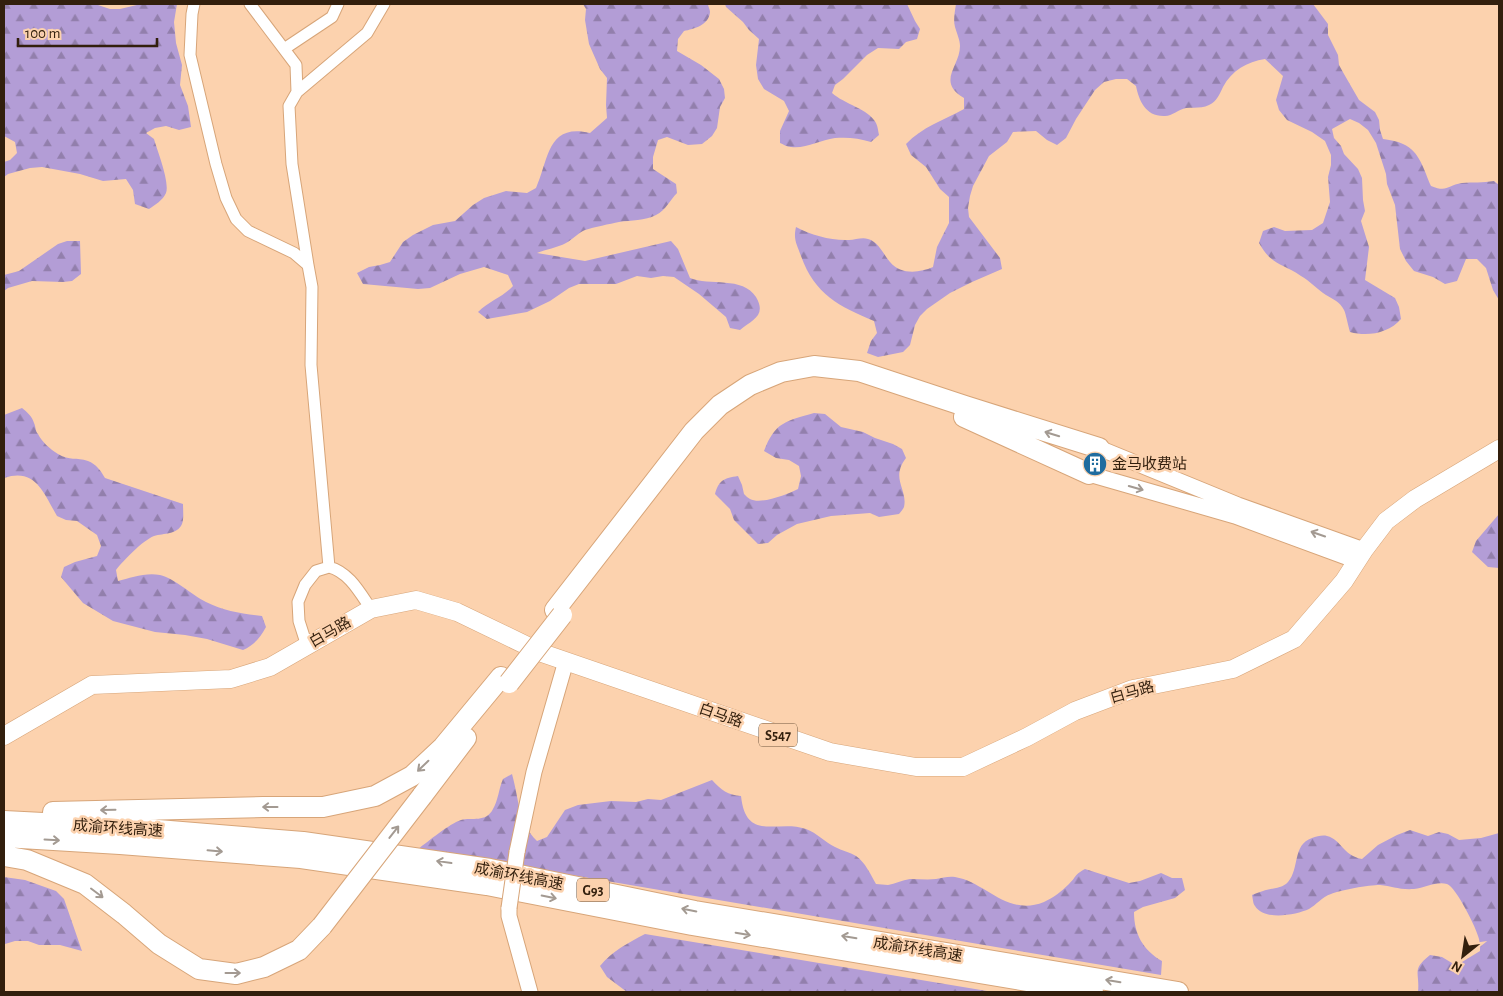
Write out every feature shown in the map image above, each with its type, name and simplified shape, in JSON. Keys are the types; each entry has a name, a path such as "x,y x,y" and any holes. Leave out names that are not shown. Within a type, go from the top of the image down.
{"highway":[{"path":"558,613 694,431 720,405 750,385 781,372 814,366 860,370 965,406 1099,448"},
{"path":"4,856 27,860 85,884 159,944 199,969 236,974 264,967 299,950 322,926 422,796 505,680 701,437 726,413 760,392 783,382 817,376 857,381 891,390 962,416 1089,474"},
{"path":"4,813 323,807 375,796 412,776 443,747 505,680"},
{"name":"成渝环线高速","path":"4,821 121,827 303,842 470,866 695,911 1178,992"},
{"name":"成渝环线高速","path":"4,837 292,858 487,885 692,925 1093,992"}],"main road":[{"path":"1099,448 1361,556"},
{"name":"白马路","path":"4,736 92,685 231,679 270,667 371,609 416,600 457,612 542,653 830,752 916,768 963,767 1084,708 1134,689 1233,669 1294,639 1344,581 1386,520 1408,504 1499,449"},
{"path":"1089,474 1235,516 1361,556"},
{"path":"530,992 511,925 509,908 517,852 534,772 566,661"}],"street":[{"path":"194,4 190,55 226,198 236,219 248,231 294,253 308,265"},
{"path":"250,4 296,65 297,92"},
{"path":"284,49 332,17 338,4"},
{"path":"330,567 311,365 312,287 292,164 289,106 297,92 367,33 384,4"},
{"path":"307,646 299,622 298,602 305,585 316,572 330,567 343,572 371,609"}],"green space":[{"path":"4,4 95,4 110,9 120,9 141,4 177,4 174,22 176,43 182,65 180,85 188,106 191,127 179,130 166,126 155,128 146,133 154,139 163,166 167,188 163,198 156,204 149,209 135,204 133,190 126,179 103,181 80,174 42,167 30,168 8,174 4,177 4,162 10,160 17,153 15,142 4,136"},
{"path":"583,4 708,4 710,12 707,20 696,28 684,31 678,39 677,51 701,65 719,79 724,89 725,98 720,107 717,128 712,136 702,144 688,145 667,137 658,140 653,157 653,169 676,184 677,193 663,210 647,218 585,230 563,245 537,253 585,261 671,241 678,249 690,278 743,286 756,297 759,303 759,313 757,317 740,330 730,328 726,317 699,294 674,277 651,278 637,276 616,284 579,284 527,312 487,319 478,312 513,286 508,275 484,267 460,274 430,288 418,289 363,284 357,273 369,267 390,262 403,242 413,235 433,225 455,221 484,198 506,191 527,193 536,188 547,155 557,138 565,133 576,131 590,133 607,118 607,78 600,69 589,44 585,20 586,9"},
{"path":"725,4 907,4 920,29 917,39 906,42 899,49 878,48 867,55 835,85 832,93 873,118 879,135 871,142 858,139 835,138 808,146 797,147 788,147 780,143 780,131 789,111 784,101 764,89 758,79 756,65 759,39"},
{"path":"956,4 1313,4 1328,24 1328,35 1338,55 1339,65 1344,74 1359,100 1375,112 1379,120 1383,139 1401,143 1414,151 1431,186 1444,189 1462,183 1494,181 1499,185 1499,300 1493,290 1486,268 1477,259 1466,259 1457,281 1445,284 1433,277 1414,271 1400,249 1395,205 1376,143 1368,130 1350,119 1332,129 1334,138 1341,146 1344,154 1358,169 1362,178 1365,211 1361,221 1369,247 1365,280 1395,298 1401,319 1390,328 1378,333 1350,332 1345,312 1338,303 1304,278 1268,256 1259,243 1263,231 1274,227 1285,231 1312,230 1323,223 1330,202 1328,177 1331,155 1325,141 1312,132 1287,120 1279,110 1276,100 1283,76 1265,59 1252,62 1235,71 1216,100 1206,106 1186,108 1168,116 1158,116 1144,107 1136,86 1127,79 1116,79 1104,82 1095,90 1066,138 1057,145 1036,131 1013,132 1007,142 989,156 973,186 968,208 969,217 1000,258 1002,269 950,293 927,309 915,325 910,345 903,352 878,357 867,353 871,341 877,333 874,321 839,304 821,290 813,280 801,256 795,239 796,227 808,233 829,238 842,240 868,239 878,245 894,266 905,271 922,271 933,267 937,247 949,223 949,197 940,189 926,167 911,155 906,144 926,128 964,109 964,98 956,92 950,80 960,46 954,24"},
{"path":"67,241 80,241 81,274 72,281 32,281 4,291 4,275 19,271 58,244"},
{"path":"22,408 32,418 36,432 42,440 58,454 91,462 105,478 183,504 183,520 180,528 174,532 149,538 139,546 116,570 118,581 144,575 160,575 220,608 262,616 266,627 256,641 243,650 207,639 155,632 113,621 83,603 61,577 64,567 97,556 101,546 97,535 77,521 66,520 57,516 43,491 31,479 24,476 4,478 4,415"},
{"path":"814,413 825,414 841,427 863,432 902,449 906,458 901,465 899,478 904,495 904,507 899,514 879,517 870,513 831,516 797,524 777,535 768,543 758,544 734,520 730,509 715,494 718,486 723,480 738,476 744,494 749,499 761,501 788,494 798,489 801,476 799,466 789,460 776,458 764,451 777,428 796,418"},
{"path":"1499,514 1499,568 1488,567 1472,552 1476,541"},
{"path":"512,774 520,810 526,826 537,841 547,837 565,810 578,805 611,801 661,800 712,780 725,791 741,796 744,811 749,820 765,826 795,827 810,831 831,845 859,859 868,869 876,884 888,885 910,879 955,877 977,885 1008,902 1019,905 1031,905 1044,902 1054,896 1085,869 1129,883 1161,873 1172,878 1182,878 1185,890 1175,898 1143,907 1134,912 1134,920 1141,941 1155,957 1162,961 1161,975 418,849 456,822 487,816 495,806 503,779"},
{"path":"1410,830 1428,836 1439,832 1459,840 1481,838 1499,833 1499,992 1418,992 1418,968 1430,955 1442,957 1452,963 1462,962 1480,951 1479,939 1470,918 1456,892 1447,884 1439,883 1414,889 1380,885 1355,888 1331,894 1309,909 1289,915 1265,914 1254,905 1252,895 1279,887 1288,882 1292,876 1301,846 1312,838 1327,836 1332,838 1350,854 1362,859 1378,845"},
{"path":"4,877 25,880 56,891 64,899 82,951 60,945 39,945 28,941 15,941 5,944 4,947"},
{"path":"645,934 993,992 627,992 607,977 600,966 626,944"}],"place":[{"name":"金马收费站","path":"1095,464"}]}
